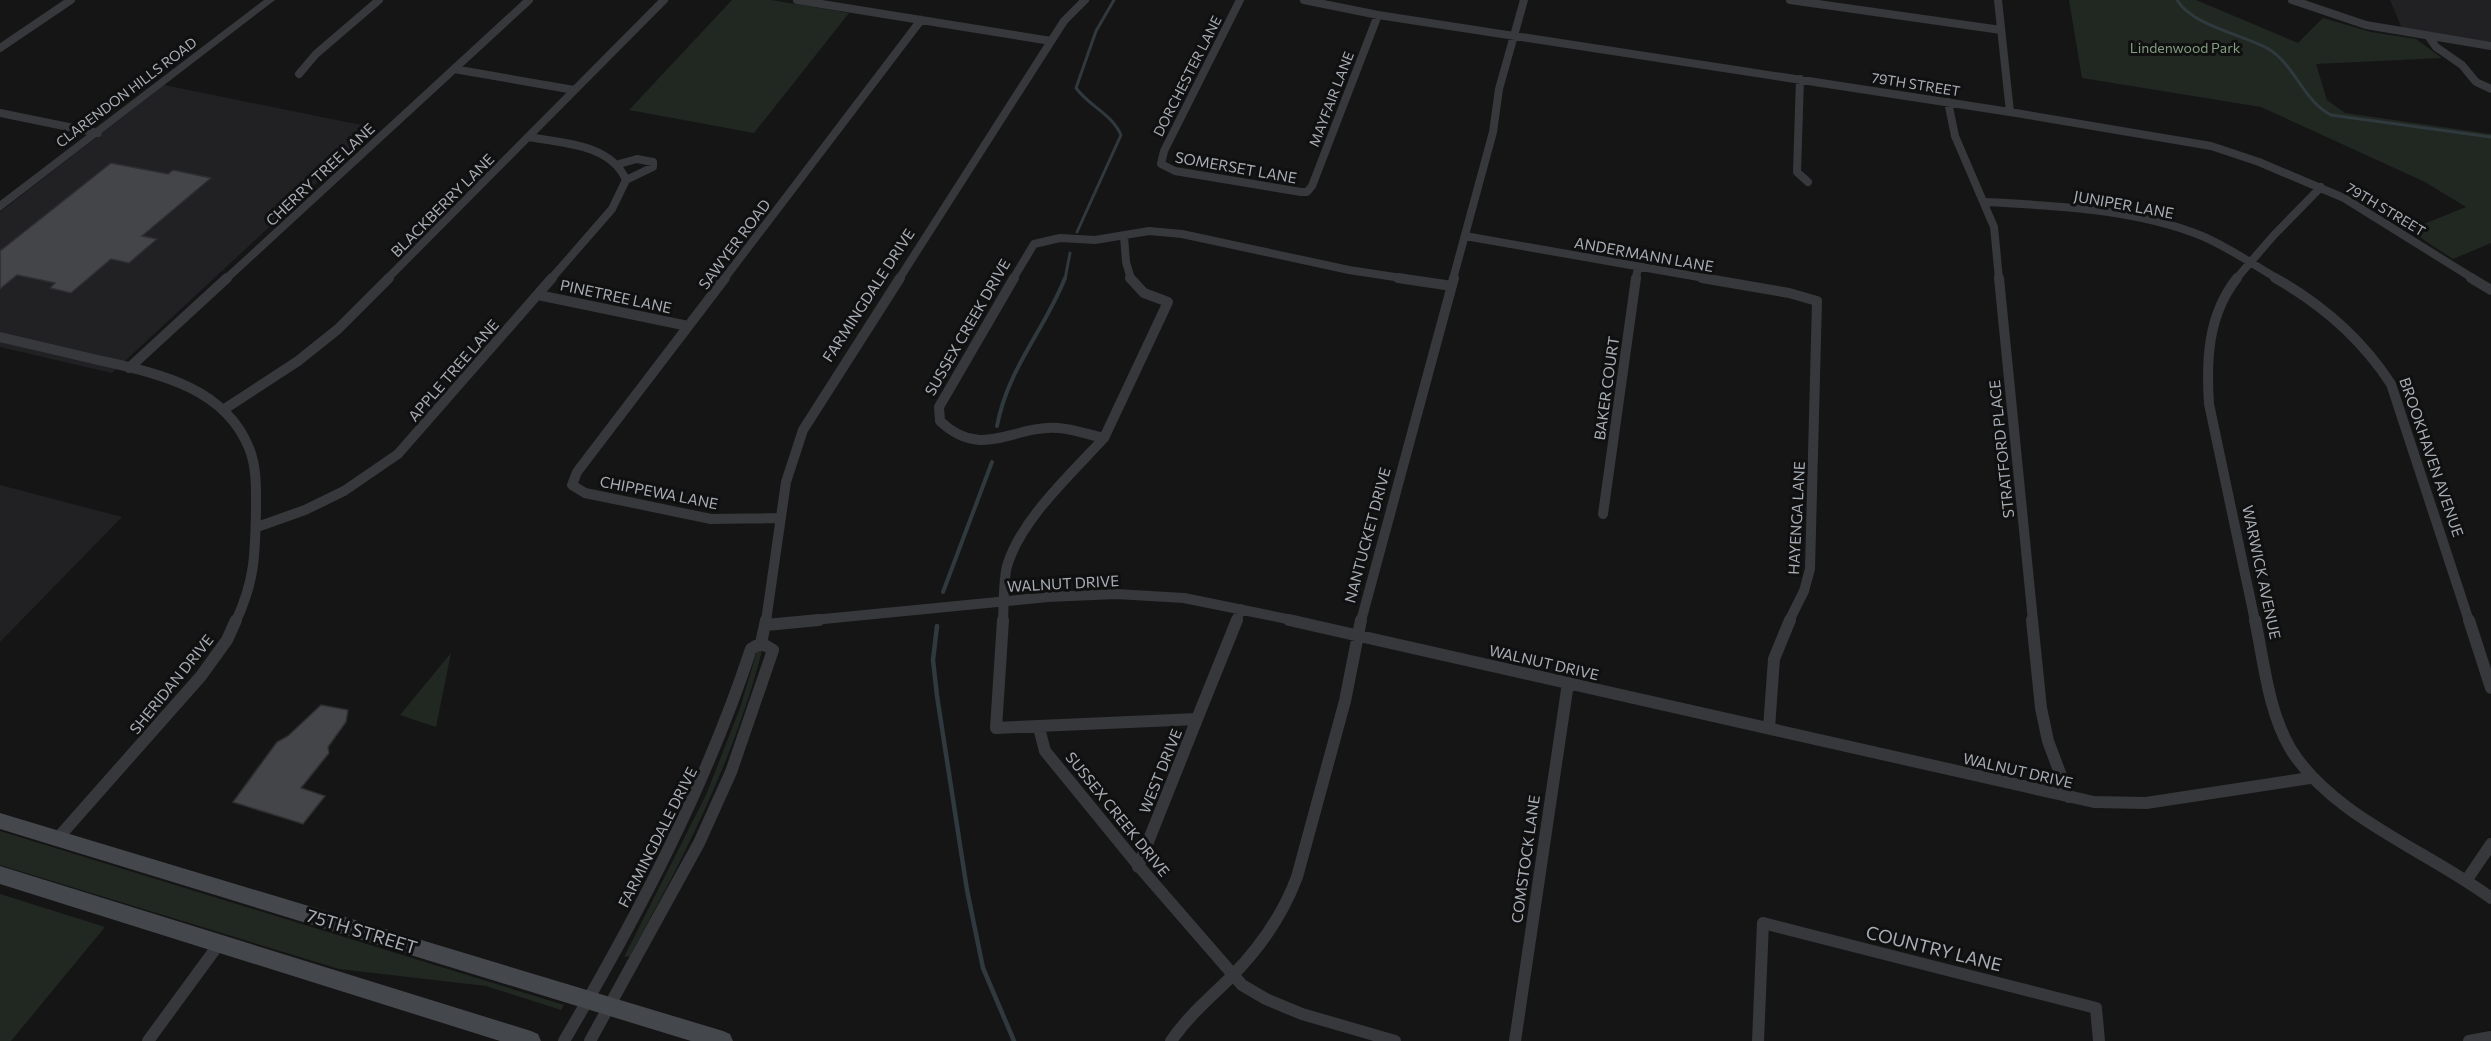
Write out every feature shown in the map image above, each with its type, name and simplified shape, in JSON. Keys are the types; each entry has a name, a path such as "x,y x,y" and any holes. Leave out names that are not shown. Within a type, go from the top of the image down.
{"main road":[{"name":"75TH STREET","path":"0,821 723,1041"},
{"path":"0,875 531,1041"}],"street":[{"path":"0,48 70,0"},
{"name":"CLARENDON HILLS ROAD","path":"0,207 270,0"},
{"path":"299,74 316,54 379,0"},
{"name":"CHERRY TREE LANE","path":"129,368 529,0"},
{"name":"BLACKBERRY LANE","path":"223,410 298,362 338,329 664,0"},
{"path":"797,0 1051,41"},
{"name":"FARMINGDALE DRIVE","path":"564,1041 647,895 691,810 726,729 751,649 761,643 766,625 779,518 788,468 807,423 1051,41 1068,16 1085,0"},
{"name":"DORCHESTER LANE","path":"1161,164 1164,151 1240,0"},
{"name":"79TH STREET","path":"1304,0 1377,15 1948,102 2211,146 2321,187 2369,212 2491,290"},
{"name":"NANTUCKET DRIVE","path":"1171,1041 1184,1021 1232,976 1276,922 1297,877 1345,701 1358,634 1493,132 1499,89 1524,0"},
{"path":"1791,0 2001,30"},
{"path":"1998,0 2010,112"},
{"path":"2292,0 2351,23 2491,46"},
{"name":"MAYFAIR LANE","path":"1307,192 1312,186 1377,15"},
{"name":"SAWYER ROAD","path":"572,485 577,472 921,20"},
{"path":"2429,37 2437,50 2461,63 2472,81 2491,89"},
{"path":"454,69 574,90"},
{"path":"1800,80 1797,172 1808,182"},
{"name":"STRATFORD PLACE","path":"1948,102 1958,149 1986,202 1996,242 2042,715 2048,741 2069,797"},
{"path":"0,113 98,133"},
{"path":"528,137 591,149 619,164 626,180 647,172 653,167 653,162 637,159 619,164"},
{"name":"SOMERSET LANE","path":"1161,164 1175,171 1285,191 1307,192"},
{"name":"APPLE TREE LANE","path":"257,527 305,510 344,491 398,454 612,209 626,180"},
{"name":"WARWICK AVENUE","path":"2321,187 2249,263 2227,291 2215,315 2207,344 2207,388 2274,711 2283,733 2310,778 2364,820 2468,878 2491,898"},
{"name":"JUNIPER LANE","path":"1986,202 2062,207 2166,224 2204,237 2249,263"},
{"name":"SUSSEX CREEK DRIVE","path":"1104,438 1058,428 1010,438 975,440 956,435 940,421 939,407 1034,244 1060,238 1095,240 1149,231 1182,234 1349,270 1452,286"},
{"path":"1040,728 996,728 1007,567 1014,549 1040,510 1111,428 1168,302 1148,297 1134,288 1126,268 1124,236"},
{"name":"ANDERMANN LANE","path":"1465,236 1788,293 1817,301"},
{"name":"BROOKHAVEN AVENUE","path":"2249,263 2326,311 2357,337 2382,367 2391,384 2491,687"},
{"name":"BAKER COURT","path":"1603,514 1638,266"},
{"name":"PINETREE LANE","path":"538,295 688,327"},
{"name":"HAYENGA LANE","path":"1769,728 1772,673 1777,650 1802,599 1810,569 1817,301"},
{"name":"SHERIDAN DRIVE","path":"0,337 182,383 209,398 223,410 242,434 253,462 256,479 255,567 246,599 215,659 57,839"},
{"name":"CHIPPEWA LANE","path":"572,485 585,493 684,515 737,520 779,518"},
{"name":"WALNUT DRIVE","path":"766,625 1005,601 1116,594 1184,598 1358,634 2094,802 2146,802 2310,778"},
{"name":"WEST DRIVE","path":"1138,867 1241,609"},
{"path":"590,1041 680,880 731,772 773,650 761,643"},
{"name":"COMSTOCK LANE","path":"1515,1041 1568,682"},
{"name":"WEST DRIVE","path":"1040,728 1197,719"},
{"name":"SUSSEX CREEK DRIVE","path":"1040,728 1045,751 1138,867 1207,944 1232,976"},
{"path":"2468,878 2491,844"},
{"name":"COUNTRY LANE","path":"1758,1041 1762,923 2096,1008 2099,1041"},
{"path":"148,1041 219,944"},
{"path":"1232,976 1247,989 1278,1006 1395,1041"},
{"path":"2469,1041 2491,1037"}],"shaded area":[{"path":"2390,0 2491,0 2491,43 2403,31"},
{"path":"164,85 376,128 112,373 0,347 0,212"},
{"path":"0,485 122,517 0,642"}],"green space":[{"path":"732,0 771,0 849,13 754,133 629,110"},
{"name":"Lindenwood Park","path":"2069,0 2196,0 2298,43 2323,18 2371,32 2416,39 2442,58 2316,64 2327,100 2345,113 2491,134 2491,243 2453,259 2409,230 2466,207 2425,182 2261,107 2082,78"},
{"path":"763,647 739,726 708,802 673,876 630,956 624,957 706,795 740,708 758,648"},
{"path":"451,653 436,727 400,715"},
{"path":"0,831 564,1005 561,1010 486,986 339,969 0,865"},
{"path":"0,894 105,927 11,1041 0,1041"}],"building":[{"path":"111,163 168,174 173,170 211,178 142,236 157,239 129,263 111,259 71,293 50,288 55,283 17,275 0,289 0,251"},
{"path":"321,705 348,710 346,722 328,747 329,753 301,788 325,796 303,824 233,802 277,742 288,736"}],"waterway":[{"path":"1077,232 1121,135 1112,121 1076,88 1096,31 1114,0"},
{"path":"2177,0 2184,9 2206,23 2256,43 2277,55 2313,101 2331,115 2491,137"},
{"path":"1065,279 1070,253"},
{"path":"997,426 1009,386 1065,278"},
{"path":"943,592 992,462"},
{"path":"937,626 933,660 937,696 967,890 983,968 1014,1041"}]}
